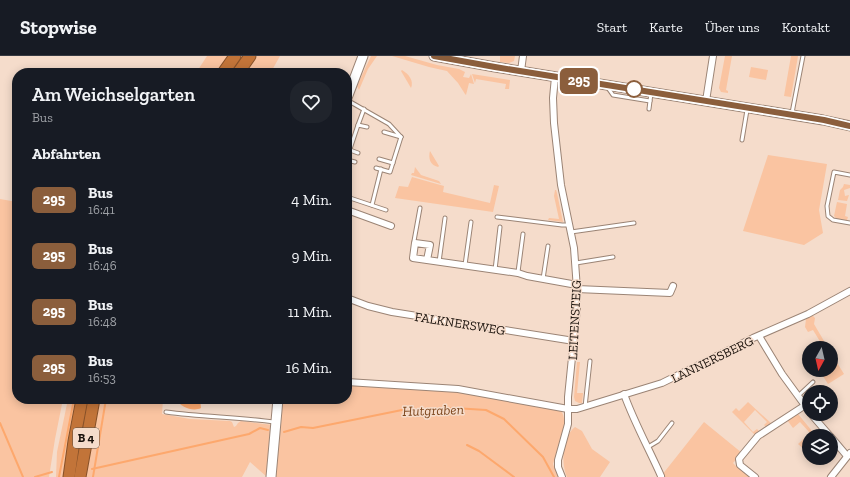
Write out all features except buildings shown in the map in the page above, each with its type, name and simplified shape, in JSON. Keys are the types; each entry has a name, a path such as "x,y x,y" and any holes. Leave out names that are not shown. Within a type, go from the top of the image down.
{"highway":[{"path":"227,68 235,56"},
{"path":"242,68 250,56"},
{"name":"B 4","path":"69,477 81,404"},
{"name":"B 4","path":"80,477 93,404"}],"street":[{"path":"352,86 363,56"},
{"path":"434,56 555,77 606,84 650,96 706,100 850,126"},
{"path":"520,71 523,56"},
{"path":"706,100 713,56"},
{"name":"LEITENSTEIG","path":"555,77 553,98 558,173 571,232 576,262 577,287 568,424 558,460 558,467 562,477"},
{"path":"352,212 392,226"},
{"path":"427,260 430,245 416,243 413,258 439,262 465,265 518,273 577,287 670,293 673,286"},
{"name":"LANNERSBERG","path":"568,409 585,407 662,383 741,343 814,311 850,292"},
{"name":"FALKNERSWEG","path":"352,300 368,306 392,312 574,341"},
{"path":"759,336 802,403"},
{"path":"352,382 458,389 568,409"},
{"path":"624,394 633,418 661,476"},
{"path":"271,477 278,404"},
{"path":"755,477 740,465 739,459 758,436 802,407"},
{"path":"817,421 823,429"},
{"path":"831,477 848,454 838,445"}],"lane":[{"path":"792,115 803,56"},
{"path":"649,109 650,96"},
{"path":"352,102 389,124 401,137"},
{"path":"742,140 747,107"},
{"path":"352,144 364,109"},
{"path":"358,125 367,127"},
{"path":"384,132 401,137"},
{"path":"376,168 390,172 401,137"},
{"path":"352,151 358,153"},
{"path":"379,159 393,163"},
{"path":"372,205 381,170"},
{"path":"850,175 834,172 827,206 828,216 833,220 850,223"},
{"path":"352,199 386,210"},
{"path":"416,243 414,241 420,208"},
{"path":"497,217 569,225"},
{"path":"439,262 445,218"},
{"path":"465,265 471,222"},
{"path":"571,232 634,223"},
{"path":"495,270 500,227"},
{"path":"518,273 523,234"},
{"path":"543,279 548,246"},
{"path":"576,262 613,257"},
{"path":"585,407 590,361"},
{"path":"798,396 813,382"},
{"path":"166,412 192,416 246,419 276,423"},
{"path":"648,447 658,441 672,423"}],"shaded area":[{"path":"207,56 228,56 220,68 199,68"},
{"path":"257,56 280,56 273,68 248,68"},
{"path":"371,56 377,56 368,69 359,90 357,86"},
{"path":"392,56 405,56 437,65 459,69 465,72 463,77 469,78 471,74 474,84 469,83 466,95 447,71"},
{"path":"500,56 515,56 514,61 509,63 500,62"},
{"path":"725,56 732,56 726,90 728,93 721,92 719,88"},
{"path":"791,56 798,56 791,97 784,96"},
{"path":"751,67 768,70 766,80 749,77"},
{"path":"402,70 410,78 412,83 411,88 401,71"},
{"path":"472,74 510,80 509,89 505,89 506,84 476,79 475,83"},
{"path":"430,151 439,166 438,167 433,165 430,161"},
{"path":"768,155 827,164 819,210 823,233 804,245 743,231"},
{"path":"415,167 421,175 439,181 441,184 411,175 414,173"},
{"path":"412,177 444,186 443,192 490,203 494,185 499,186 493,212 395,198 399,186 408,187"},
{"path":"844,184 850,185 850,188 844,190 845,196 849,195 847,201 838,200 840,190"},
{"path":"555,190 557,193 563,222 548,220 549,218 559,219 554,196"},
{"path":"0,199 12,201 12,404 62,404 49,477 0,477"},
{"path":"837,202 847,204 845,216 848,217 847,220 837,219 834,216"},
{"path":"812,315 815,318 814,324 824,341 820,341 813,330 808,332 805,327 806,319"},
{"path":"577,362 580,362 577,393 583,393 582,403 575,401 574,397"},
{"path":"838,364 844,374 828,384 824,377 838,377"},
{"path":"352,384 438,389 469,393 561,411 564,422 560,445 553,464 558,477 267,477 250,462 242,477 85,477 98,404 163,404 162,414 190,419 230,421 234,427 241,421 281,426 282,404 352,404"},
{"path":"748,402 772,424 767,428 764,425 767,422 755,410 744,422 753,432 757,429 760,432 755,435 732,412 736,408 739,411"},
{"path":"67,404 76,404 64,477 56,477 57,452"},
{"path":"85,404 89,404 77,477 72,477"},
{"path":"180,404 201,404 201,408 191,409"},
{"path":"798,414 802,421 804,421 810,429 806,429 800,422 793,428 787,420"},
{"path":"704,422 742,453 733,463 752,477 663,477 662,475"},
{"path":"575,427 582,431 592,449 610,462 600,477 567,477 563,458 564,450 567,437"},
{"path":"802,440 802,448 798,444"}],"waterway":[{"path":"59,477 73,404"},
{"path":"93,477 105,404"},
{"name":"Hutgraben","path":"284,432 301,427 313,428 402,410 454,408 486,410 504,419 543,457 554,477"},
{"path":"0,423 23,477"},
{"name":"Hutgraben","path":"92,469 249,434 260,428 268,430"},
{"path":"467,445 479,451 514,477"},
{"name":"Hutgraben","path":"35,477 52,472"}],"bus line":[{"name":"295","path":"434,56 824,120 850,126"}]}
